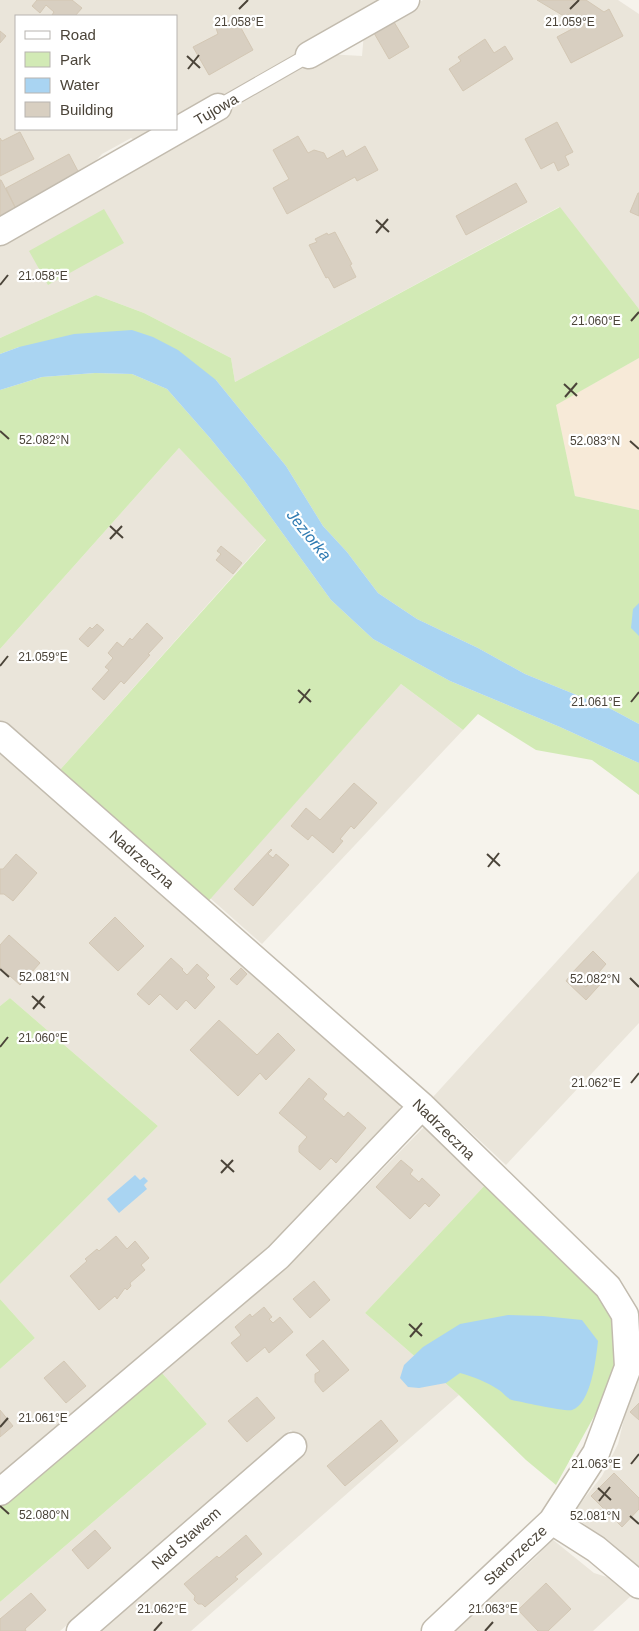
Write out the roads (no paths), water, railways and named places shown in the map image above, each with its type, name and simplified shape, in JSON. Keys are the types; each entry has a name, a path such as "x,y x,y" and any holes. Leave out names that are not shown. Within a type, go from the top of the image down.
{"street":[{"name":"Tujowa","path":"310,55 406,0"},
{"name":"Tujowa","path":"0,232 218,108"},
{"name":"Nadrzeczna","path":"0,735 422,1106 608,1287 625,1315 628,1367 596,1453 552,1521"},
{"path":"0,1492 278,1257 422,1106"},
{"name":"Nad Stawem","path":"80,1631 293,1446"},
{"path":"552,1521 596,1549 639,1585"},
{"name":"Starorzecze","path":"435,1631 552,1521"}],"lane":[{"name":"Tujowa","path":"218,108 310,55"}],"water":[{"name":"Jeziorka","path":"132,330 153,337 178,350 216,380 286,466 323,526 347,552 378,593 417,619 478,648 525,674 611,709 639,724 639,763 560,727 450,681 373,639 331,600 244,480 167,389 132,374 95,373 42,377 0,390 0,354 19,347 74,334"},
{"path":"639,603 639,636 631,628 633,609"},
{"path":"135,1175 140,1180 144,1177 148,1181 144,1185 147,1189 119,1213 107,1199"},
{"path":"508,1315 582,1320 598,1341 596,1359 588,1390 578,1406 568,1410 512,1400 490,1385 460,1373 446,1383 419,1388 408,1387 400,1378 404,1365 423,1347 460,1324"}]}
